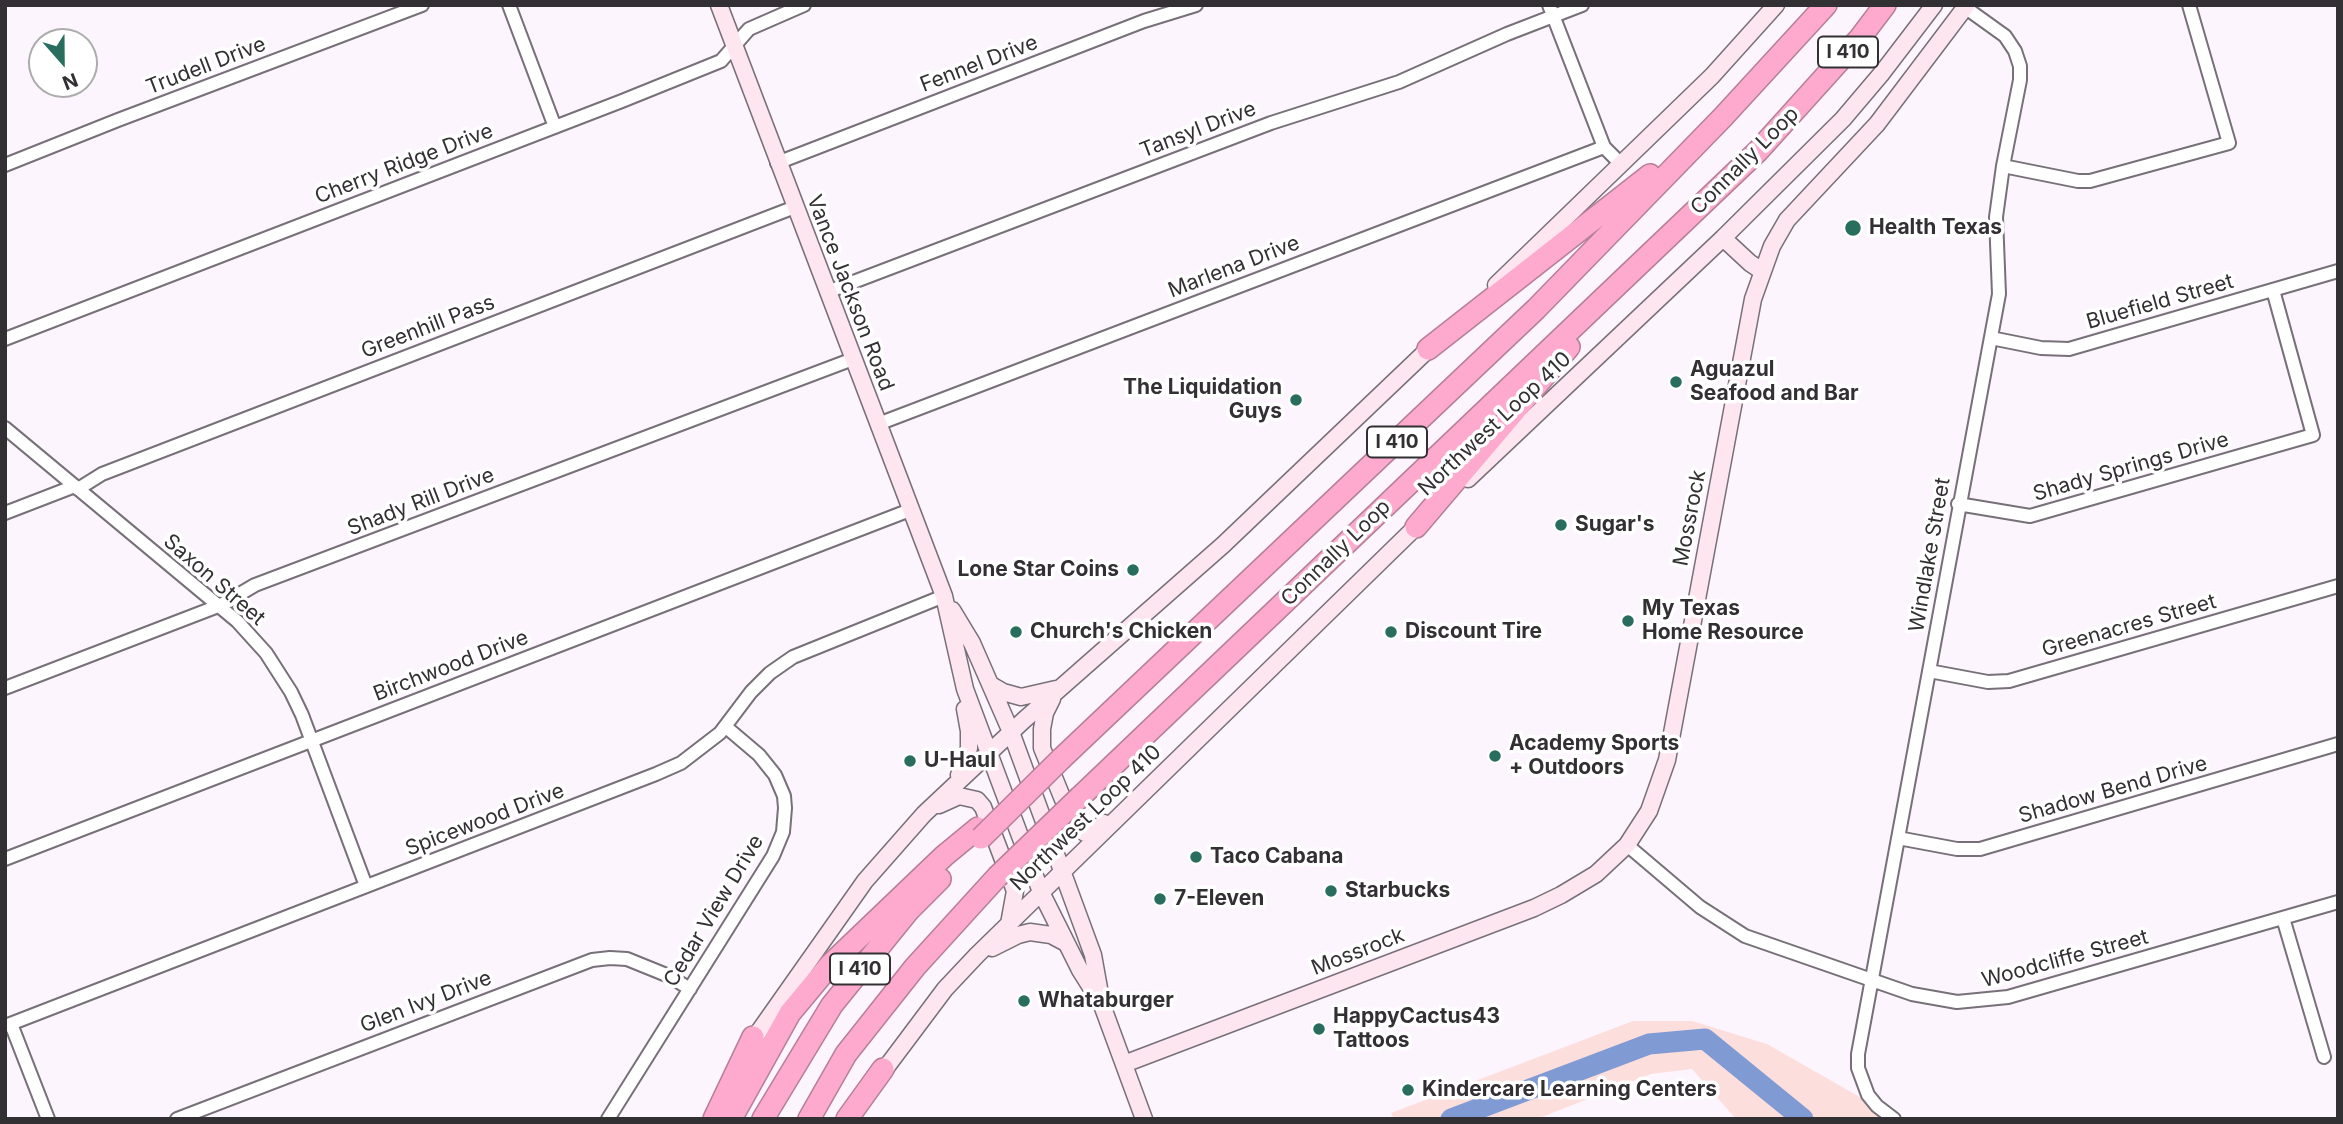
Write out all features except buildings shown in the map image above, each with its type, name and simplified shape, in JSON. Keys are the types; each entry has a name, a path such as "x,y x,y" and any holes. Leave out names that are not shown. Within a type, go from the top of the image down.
{"highway":[{"name":"Connally Loop","path":"979,833 1536,309 1723,117 1826,5"},
{"name":"Connally Loop","path":"809,1119 846,1054 915,967 997,877 1758,151 1808,98 1885,5"},
{"path":"1428,349 1723,117"},
{"path":"1416,527 1626,278"},
{"path":"731,1119 790,1013 830,965 944,856 979,833"},
{"name":"I 410","path":"763,1119 832,1005 909,910 979,833"},
{"path":"714,1119 753,1037"},
{"path":"847,1119 883,1069"}],"main road":[{"name":"Vance Jackson Road","path":"719,5 944,596 965,689 1041,892 1080,970 1102,1005"},
{"path":"707,1119 753,1037 865,881 925,814 989,752 1223,545 1713,76 1776,5"},
{"name":"Northwest Loop 410","path":"857,1119 883,1069 977,955 1416,527 1723,238 1843,119 1934,5"},
{"name":"Mossrock","path":"1124,1064 1534,908 1588,879 1627,845 1648,811 1667,760 1753,299 1772,246 1787,220 1877,124 1966,6"},
{"path":"1723,238 1762,271"},
{"name":"Vance Jackson Road","path":"944,596 972,643 1012,732 1095,963 1102,1005 1144,1119"},
{"path":"991,685 1021,697 1058,690"},
{"path":"954,785 969,748 965,689"},
{"path":"1058,690 1045,713 1042,748 1073,824 1085,833 1092,832 1141,794"},
{"path":"925,814 959,796 977,800 983,807 1015,891 1009,924"},
{"path":"977,955 1018,935 1030,933 1051,935 1066,943"}],"street":[{"name":"Trudell Drive","path":"5,166 130,115 422,5"},
{"path":"509,5 555,127"},
{"name":"Cherry Ridge Drive","path":"5,339 721,61 749,29 804,5"},
{"name":"Fennel Drive","path":"777,163 1144,21 1196,5"},
{"name":"Tansyl Drive","path":"827,292 1271,123 1399,82 1507,34 1551,11 1582,5"},
{"path":"2003,166 2090,181 2229,143 2189,5"},
{"name":"Windlake Street","path":"1894,1119 1877,1107 1868,1095 1858,1068 1858,1054 1999,294 1996,217 2020,80 2020,66 2013,46 2006,36 1966,6"},
{"path":"1551,11 1604,147 1621,164"},
{"name":"Marlena Drive","path":"878,424 1604,147"},
{"name":"Greenhill Pass","path":"5,513 77,488 127,464 794,207"},
{"name":"Bluefield Street","path":"1991,338 2041,348 2069,349 2338,271"},
{"name":"Shady Springs Drive","path":"1958,504 2030,516 2313,435 2273,290"},
{"name":"Shady Rill Drive","path":"5,688 216,605 255,585 853,359"},
{"name":"Saxon Street","path":"5,428 237,621 266,653 291,692 312,740 366,886"},
{"name":"Birchwood Drive","path":"5,859 910,510"},
{"name":"Greenacres Street","path":"1929,671 1988,682 2010,681 2338,586"},
{"name":"Spicewood Drive","path":"8,1025 681,763 702,749 726,727 751,692 770,673 793,657 944,596"},
{"name":"Cedar View Drive","path":"608,1119 773,856 785,820 783,796 775,775 760,755 726,727"},
{"name":"Shadow Bend Drive","path":"1898,838 1957,849 1980,849 2338,744"},
{"name":"Woodcliffe Street","path":"1627,845 1700,907 1745,936 1872,981 1943,1001 1992,1000 2338,902"},
{"path":"2283,918 2324,1057"},
{"name":"Glen Ivy Drive","path":"177,1119 592,960 627,959 669,976 690,989"},
{"path":"8,1025 48,1119"}],"shaded area":[{"path":"1633,1021 1692,1021 1767,1044 1865,1100 1881,1119 1736,1119 1692,1069 1651,1074 1537,1119 1394,1119 1391,1113"}],"waterway":[{"path":"1451,1119 1649,1044 1705,1039 1803,1119"}],"place":[{"name":"Health Texas","path":"1853,228"},
{"name":"Aguazul Seafood and Bar","path":"1676,382"},
{"name":"The Liquidation Guys","path":"1296,400"},
{"name":"Sugar's","path":"1561,525"},
{"name":"Lone Star Coins","path":"1133,570"},
{"name":"My Texas Home Resource","path":"1628,621"},
{"name":"Church's Chicken","path":"1016,632"},
{"name":"Discount Tire","path":"1391,632"},
{"name":"Academy Sports + Outdoors","path":"1495,756"},
{"name":"U-Haul","path":"910,761"},
{"name":"Taco Cabana","path":"1196,857"},
{"name":"Starbucks","path":"1331,891"},
{"name":"7-Eleven","path":"1160,899"},
{"name":"Whataburger","path":"1024,1001"},
{"name":"HappyCactus43 Tattoos","path":"1319,1029"},
{"name":"Kindercare Learning Centers","path":"1408,1090"}]}
